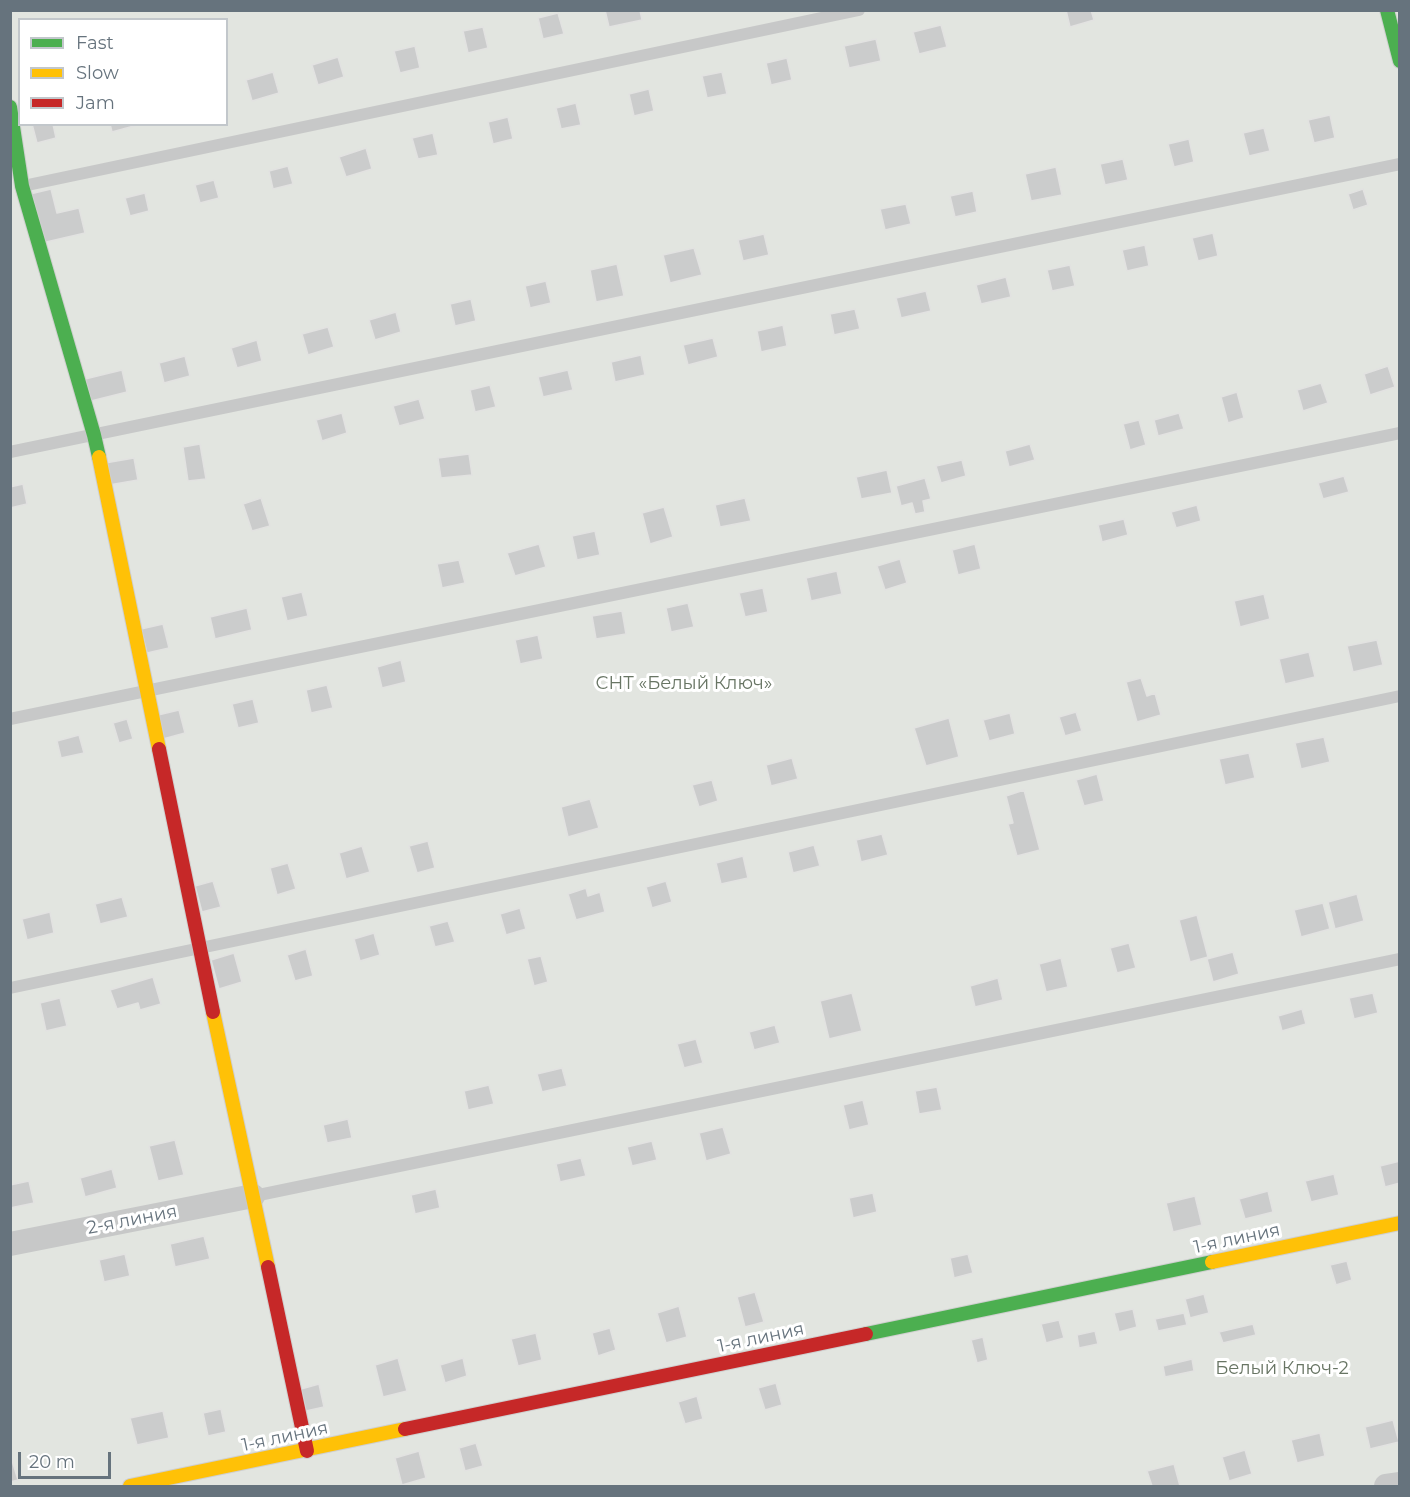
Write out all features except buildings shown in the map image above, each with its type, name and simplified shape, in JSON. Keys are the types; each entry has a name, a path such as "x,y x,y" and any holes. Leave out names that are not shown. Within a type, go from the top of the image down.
{"street":[{"path":"1387,10 1400,61"},
{"path":"10,107 16,187 94,435 199,949 307,1451"},
{"name":"2-я линия","path":"10,1244 253,1196"},
{"name":"1-я линия","path":"130,1486 1400,1223"},
{"path":"1386,1486 1400,1484"}],"lane":[{"path":"16,187 859,10"},
{"path":"10,452 1400,164"},
{"path":"10,719 1400,433"},
{"path":"10,988 1400,696"},
{"path":"253,1196 1400,959"}],"green space":[{"name":"СНТ «Белый Ключ»","path":"10,11 1399,11 1399,1486 11,1486"}],"traffic: fast":[{"path":"1387,10 1400,61"},
{"path":"10,107 22,186 99,457"},
{"path":"866,1334 1212,1262"}],"traffic: slow":[{"path":"99,457 159,749"},
{"path":"213,1012 268,1267"},
{"path":"1212,1262 1400,1223"},
{"path":"130,1486 405,1429"}],"traffic: jam":[{"path":"159,749 213,1012"},
{"path":"268,1267 307,1451"},
{"path":"405,1429 866,1334"}],"park label":[{"name":"Белый Ключ-2","path":"1282,1369"}]}
